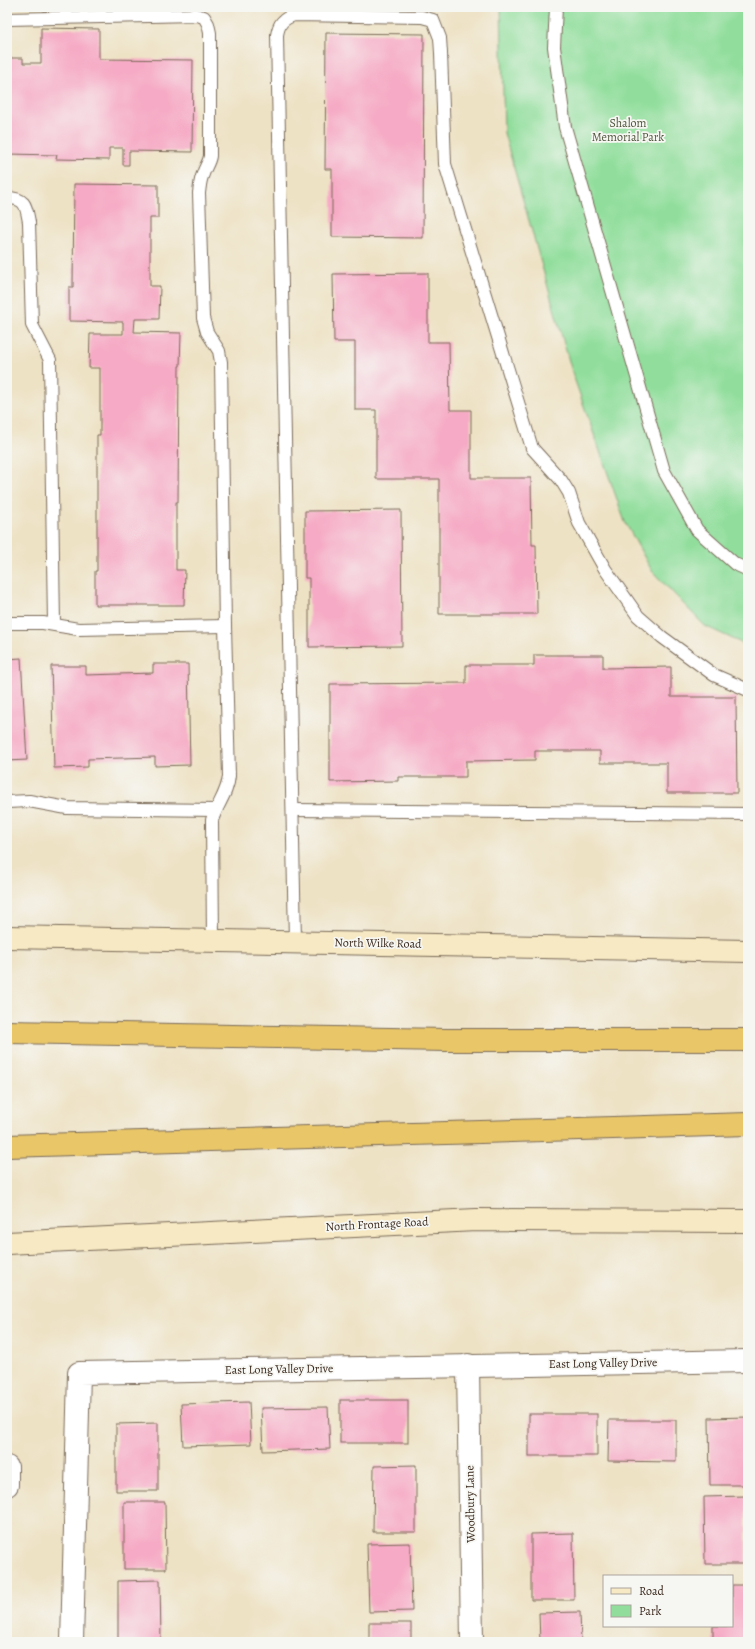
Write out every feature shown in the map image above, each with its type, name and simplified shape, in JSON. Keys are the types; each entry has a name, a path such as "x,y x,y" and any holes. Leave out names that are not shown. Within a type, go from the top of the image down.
{"highway":[{"path":"7,1032 447,1040 748,1040"},
{"path":"7,1146 748,1124"}],"street":[{"name":"North Wilke Road","path":"7,937 295,941 748,951"},
{"name":"North Frontage Road","path":"7,1243 476,1220 748,1221"},
{"name":"East Long Valley Drive","path":"72,1642 79,1373 468,1365 748,1362"},
{"name":"Woodbury Lane","path":"468,1365 472,1642"},
{"path":"7,1467 7,1485"}],"lane":[{"path":"556,7 554,47 565,127 664,471 697,530 735,564 748,570"},
{"path":"295,941 277,35 279,26 284,19 294,15 422,17 433,20 440,38 445,164 532,448 561,480 569,494 579,523 586,536 605,569 638,616 662,637 714,675 748,690"},
{"path":"7,19 196,16 204,17 208,24 210,33 210,156 209,164 203,171 200,181 199,201 203,318 207,332 219,350 220,362 229,776 226,791 215,810 212,820 213,941"},
{"path":"7,198 22,200 26,205 29,222 32,325 50,360 54,624"},
{"path":"7,623 54,624 78,629 225,626"},
{"path":"7,802 29,801 67,808 215,810"},
{"path":"293,810 748,814"}],"green space":[{"name":"Shalom Memorial Park","path":"501,7 748,7 748,646 705,626 652,571 625,522 573,375 504,133"}],"building":[{"path":"41,28 99,29 99,59 193,60 192,152 129,151 129,165 123,165 123,148 109,148 109,160 56,159 57,155 7,154 7,58 23,58 23,63 41,63"},
{"path":"326,33 424,34 423,238 332,237 332,169 325,169"},
{"path":"74,184 158,185 158,218 150,218 150,286 160,286 159,319 135,319 134,332 181,333 179,366 178,502 176,502 176,570 185,570 184,605 95,605 95,571 97,571 97,435 100,435 100,368 89,368 90,334 123,334 123,322 69,321 69,287 73,287"},
{"path":"428,273 428,342 449,342 450,410 471,410 471,478 531,478 532,545 536,545 537,614 439,614 439,479 376,479 376,410 355,410 355,342 334,342 333,274"},
{"path":"401,510 402,646 309,647 309,578 305,578 305,511"},
{"path":"534,655 603,655 603,668 671,667 671,697 736,697 737,793 667,793 667,763 600,763 600,751 535,751 535,760 466,761 466,777 398,777 398,781 330,782 330,684 466,683 466,665 534,665"},
{"path":"21,658 27,760 7,761 7,659"},
{"path":"153,664 188,664 190,765 155,766 155,757 88,759 88,767 54,768 51,666 86,666 86,675 153,673"},
{"path":"340,1400 408,1400 408,1443 340,1443"},
{"path":"249,1402 251,1444 183,1446 181,1404"},
{"path":"328,1407 330,1449 263,1451 261,1408"},
{"path":"529,1414 597,1414 597,1456 529,1456"},
{"path":"748,1417 748,1485 710,1485 709,1418"},
{"path":"609,1420 676,1420 676,1462 608,1461"},
{"path":"158,1423 158,1491 116,1491 116,1424"},
{"path":"416,1465 416,1532 373,1532 374,1466"},
{"path":"746,1496 746,1564 705,1564 704,1497"},
{"path":"124,1502 165,1502 166,1569 124,1569"},
{"path":"573,1533 574,1600 531,1600 531,1534"},
{"path":"410,1543 412,1611 369,1612 367,1544"},
{"path":"160,1580 161,1642 118,1642 118,1581"},
{"path":"733,1585 748,1585 748,1642 713,1642 713,1627 733,1627"},
{"path":"580,1612 581,1642 540,1642 539,1613"},
{"path":"369,1623 411,1623 411,1642 369,1642"}]}
